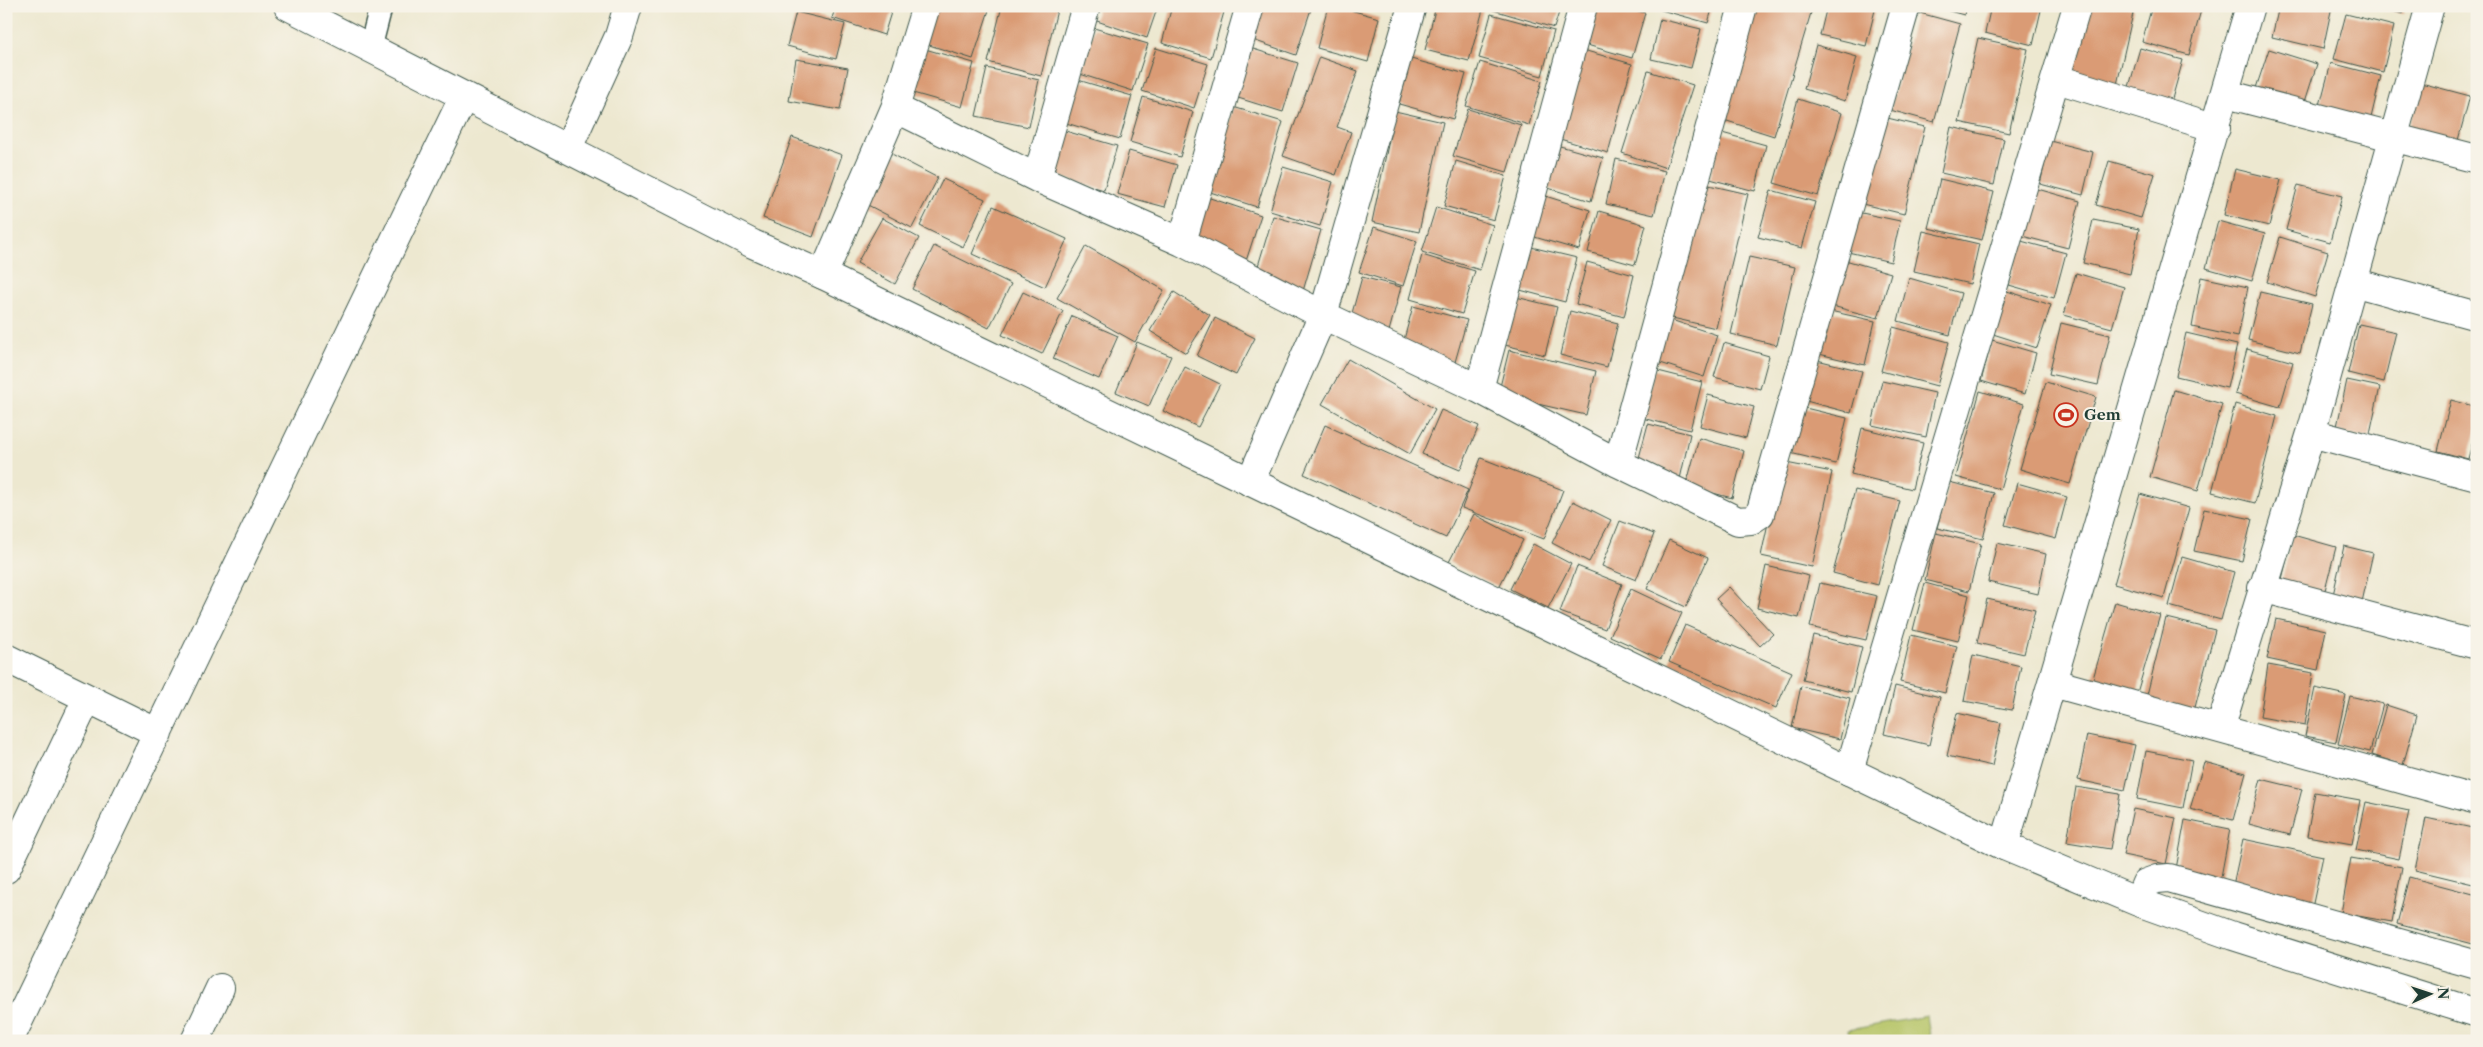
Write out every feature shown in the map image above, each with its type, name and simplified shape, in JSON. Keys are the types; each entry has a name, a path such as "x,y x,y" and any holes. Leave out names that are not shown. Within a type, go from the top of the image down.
{"street":[{"path":"288,6 463,98 568,148 753,244 823,275 2004,846 2138,902 2233,936 2477,1013"},
{"path":"568,148 619,36 628,6"},
{"path":"823,275 894,108 926,6"},
{"path":"1037,178 1086,6"},
{"path":"1182,242 1250,6"},
{"path":"1250,482 1322,315 1412,6"},
{"path":"1479,389 1583,6"},
{"path":"1618,463 1743,6"},
{"path":"894,108 1037,178 1182,242 1322,315 1479,389 1618,463 1738,521 1751,520 1760,514 1906,6"},
{"path":"1849,771 2078,6"},
{"path":"2004,846 2226,94 2250,6"},
{"path":"2220,729 2311,432 2430,6"},
{"path":"2057,79 2216,128"},
{"path":"2226,94 2477,159"},
{"path":"9,1041 463,98"},
{"path":"2353,282 2477,316"},
{"path":"2311,432 2477,477"},
{"path":"2262,588 2477,645"},
{"path":"6,658 158,733"},
{"path":"2053,683 2477,800"},
{"path":"6,869 87,699"},
{"path":"2138,902 2146,883 2157,879 2169,878 2477,965"},
{"path":"195,1041 220,988"}],"lane":[{"path":"370,49 381,6"}],"green space":[{"path":"1927,1016 1931,1041 1850,1041 1848,1030"}],"building":[{"path":"836,6 893,6 884,35 832,18"},
{"path":"935,6 978,6 989,10 973,59 923,43"},
{"path":"1002,6 1058,6 1041,76 988,62"},
{"path":"1099,6 1158,6 1147,38 1094,20"},
{"path":"1172,6 1207,6 1224,12 1211,58 1162,43"},
{"path":"1261,6 1312,6 1296,55 1250,39"},
{"path":"1328,6 1336,6 1379,18 1368,62 1317,48"},
{"path":"1436,6 1484,6 1469,61 1425,50"},
{"path":"1491,6 1561,6 1554,28 1490,9"},
{"path":"1597,6 1620,6 1645,13 1632,58 1587,45"},
{"path":"1662,6 1713,6 1708,23 1661,10"},
{"path":"1757,6 1813,6 1774,136 1724,120"},
{"path":"1827,6 1876,6 1866,46 1820,35"},
{"path":"1931,6 1966,6 1964,15"},
{"path":"1991,6 2042,6 2033,45 1985,33"},
{"path":"2084,6 2121,6 2134,9 2116,89 2067,78"},
{"path":"2152,6 2186,6 2201,10 2189,55 2142,42"},
{"path":"2279,6 2332,6 2323,49 2272,37"},
{"path":"2374,6 2405,6 2403,14"},
{"path":"796,12 845,24 836,59 787,46"},
{"path":"1916,12 1960,24 1934,122 1890,110"},
{"path":"1491,14 1554,31 1542,76 1479,58"},
{"path":"2346,14 2394,26 2383,72 2334,59"},
{"path":"1660,19 1701,29 1691,68 1651,59"},
{"path":"1094,28 1148,44 1133,91 1080,74"},
{"path":"1978,38 2028,49 2009,133 1959,122"},
{"path":"1816,45 1857,57 1845,101 1804,89"},
{"path":"1156,48 1208,64 1194,108 1142,91"},
{"path":"1250,48 1298,63 1283,112 1235,97"},
{"path":"2140,48 2183,60 2170,106 2127,94"},
{"path":"925,49 974,63 962,107 913,93"},
{"path":"2269,49 2317,64 2303,108 2255,91"},
{"path":"1583,50 1632,64 1608,153 1560,139"},
{"path":"1319,57 1358,71 1337,127 1351,132 1336,175 1283,156"},
{"path":"796,59 848,68 840,110 789,101"},
{"path":"1411,59 1466,74 1453,119 1399,104"},
{"path":"1480,62 1542,81 1529,125 1466,106"},
{"path":"2331,63 2381,76 2370,122 2319,109"},
{"path":"987,68 1039,80 1029,127 976,116"},
{"path":"1648,71 1693,85 1666,168 1622,153"},
{"path":"1078,80 1132,96 1120,139 1066,123"},
{"path":"2421,83 2470,96 2457,144 2408,131"},
{"path":"1143,97 1193,112 1180,157 1130,142"},
{"path":"1798,99 1842,113 1818,196 1774,183"},
{"path":"1233,107 1283,122 1257,207 1207,191"},
{"path":"1468,109 1521,125 1507,172 1453,156"},
{"path":"1395,111 1443,122 1419,232 1372,222"},
{"path":"1879,116 1925,127 1904,214 1858,203"},
{"path":"1951,127 2004,139 1994,185 1941,173"},
{"path":"1062,130 1117,146 1104,190 1050,174"},
{"path":"1722,133 1766,145 1755,191 1710,179"},
{"path":"792,137 842,155 813,237 763,218"},
{"path":"2050,141 2093,152 2083,195 2040,184"},
{"path":"1560,146 1603,158 1591,201 1548,188"},
{"path":"1129,151 1177,165 1165,207 1117,194"},
{"path":"888,152 938,178 912,228 862,202"},
{"path":"1616,159 1665,171 1654,215 1606,204"},
{"path":"1456,161 1506,176 1494,220 1444,206"},
{"path":"2109,161 2155,174 2141,218 2096,205"},
{"path":"1283,167 1333,182 1320,226 1270,211"},
{"path":"2235,169 2281,180 2269,226 2224,215"},
{"path":"943,179 985,199 963,247 920,226"},
{"path":"1940,179 1994,192 1982,240 1928,228"},
{"path":"1700,183 1748,194 1716,328 1668,317"},
{"path":"2298,185 2342,196 2330,242 2286,230"},
{"path":"2034,188 2080,201 2068,248 2022,236"},
{"path":"1771,190 1815,202 1802,248 1758,237"},
{"path":"1542,195 1590,210 1579,250 1531,236"},
{"path":"1207,197 1261,215 1246,261 1192,243"},
{"path":"993,206 1067,239 1045,287 972,254"},
{"path":"1436,207 1493,225 1480,270 1422,252"},
{"path":"1599,211 1646,225 1635,265 1588,252"},
{"path":"1857,212 1900,221 1891,262 1848,252"},
{"path":"1273,216 1321,230 1303,291 1255,276"},
{"path":"882,218 919,238 895,284 857,263"},
{"path":"2093,220 2139,229 2130,274 2083,263"},
{"path":"2218,221 2265,234 2252,281 2206,268"},
{"path":"1374,227 1417,241 1403,286 1359,272"},
{"path":"1923,231 1979,244 1970,284 1914,271"},
{"path":"2280,237 2328,252 2315,297 2267,282"},
{"path":"2021,241 2066,253 2054,298 2009,285"},
{"path":"934,246 1011,284 989,328 912,289"},
{"path":"1086,246 1164,290 1135,342 1057,298"},
{"path":"1531,247 1577,258 1565,302 1520,290"},
{"path":"1422,255 1475,271 1462,314 1410,299"},
{"path":"1749,257 1795,267 1777,345 1731,334"},
{"path":"1845,260 1891,273 1878,318 1832,306"},
{"path":"1587,262 1634,275 1624,317 1576,304"},
{"path":"2076,273 2124,287 2112,328 2064,315"},
{"path":"1362,277 1401,287 1388,335 1349,324"},
{"path":"2201,277 2248,287 2238,337 2192,327"},
{"path":"1909,278 1961,293 1950,335 1898,321"},
{"path":"2007,291 2051,305 2037,348 1993,334"},
{"path":"1023,292 1063,311 1042,354 1002,335"},
{"path":"1174,292 1210,315 1186,353 1150,331"},
{"path":"2260,292 2312,304 2300,353 2248,340"},
{"path":"1516,297 1557,307 1545,355 1505,345"},
{"path":"1413,306 1467,320 1455,362 1402,347"},
{"path":"1570,311 1618,323 1607,367 1560,355"},
{"path":"1830,311 1875,321 1865,365 1819,354"},
{"path":"1072,316 1118,336 1099,379 1053,359"},
{"path":"1215,318 1255,338 1236,375 1197,356"},
{"path":"1665,318 1717,335 1704,377 1651,360"},
{"path":"2061,323 2110,335 2098,385 2049,374"},
{"path":"2359,324 2396,332 2384,382 2348,373"},
{"path":"1893,327 1949,342 1937,386 1881,371"},
{"path":"2186,333 2237,345 2227,388 2176,376"},
{"path":"1992,340 2036,353 2025,394 1981,381"},
{"path":"1137,342 1171,356 1149,406 1116,392"},
{"path":"1724,343 1769,356 1760,389 1714,377"},
{"path":"2247,349 2293,362 2280,407 2235,394"},
{"path":"1509,350 1596,371 1586,415 1498,395"},
{"path":"1348,359 1435,409 1410,454 1322,404"},
{"path":"1817,360 1862,371 1851,413 1806,401"},
{"path":"1185,367 1220,384 1198,427 1163,411"},
{"path":"1654,370 1702,382 1690,430 1642,418"},
{"path":"2347,380 2380,387 2369,438 2336,431"},
{"path":"1882,381 1935,393 1926,437 1872,425"},
{"path":"2046,382 2096,397 2070,484 2020,469"},
{"path":"2174,390 2222,404 2198,491 2150,477"},
{"path":"1980,391 2024,404 2000,489 1956,477"},
{"path":"1708,395 1754,407 1746,438 1700,426"},
{"path":"2451,400 2477,407 2477,425 2468,459 2438,451"},
{"path":"2235,404 2277,416 2255,503 2212,492"},
{"path":"1801,407 1847,418 1836,464 1790,453"},
{"path":"1441,410 1479,426 1460,470 1422,454"},
{"path":"1648,424 1690,434 1680,479 1636,469"},
{"path":"1325,425 1468,490 1446,538 1304,474"},
{"path":"1862,428 1923,443 1912,489 1851,474"},
{"path":"1699,438 1744,451 1732,498 1686,486"},
{"path":"1481,458 1563,490 1544,539 1462,508"},
{"path":"1781,462 1832,472 1812,567 1761,556"},
{"path":"1949,482 1994,493 1983,539 1937,528"},
{"path":"2017,483 2067,497 2056,539 2005,525"},
{"path":"1855,490 1900,501 1878,585 1833,573"},
{"path":"2140,494 2189,508 2164,598 2114,584"},
{"path":"1573,501 1611,520 1589,562 1552,543"},
{"path":"2204,509 2252,519 2242,561 2194,551"},
{"path":"1474,514 1523,540 1499,587 1449,562"},
{"path":"1620,521 1654,534 1636,580 1602,566"},
{"path":"1936,533 1981,544 1969,591 1925,580"},
{"path":"2293,535 2336,547 2323,598 2280,587"},
{"path":"1669,540 1708,558 1686,607 1647,589"},
{"path":"1997,543 2046,554 2038,594 1988,582"},
{"path":"1533,544 1571,564 1548,608 1510,589"},
{"path":"2344,546 2373,553 2362,602 2333,595"},
{"path":"2182,557 2234,572 2221,620 2169,606"},
{"path":"1577,566 1622,584 1605,629 1560,612"},
{"path":"1766,566 1809,576 1799,618 1757,608"},
{"path":"1820,583 1877,596 1866,640 1810,627"},
{"path":"1925,583 1969,595 1958,641 1913,630"},
{"path":"1729,587 1773,634 1760,646 1716,599"},
{"path":"1631,589 1682,613 1661,659 1610,636"},
{"path":"1987,599 2035,610 2024,654 1977,643"},
{"path":"2115,602 2160,615 2134,703 2090,689"},
{"path":"2166,618 2215,630 2192,719 2144,707"},
{"path":"2276,619 2326,630 2318,670 2267,659"},
{"path":"1685,625 1792,672 1776,708 1669,662"},
{"path":"1813,635 1862,647 1851,692 1803,680"},
{"path":"1911,635 1957,646 1945,693 1900,682"},
{"path":"1973,655 2021,666 2012,710 1964,701"},
{"path":"2268,665 2313,673 2305,725 2260,717"},
{"path":"1801,686 1850,698 1840,739 1792,728"},
{"path":"1895,686 1940,697 1929,745 1884,734"},
{"path":"2315,688 2346,695 2336,742 2305,736"},
{"path":"2350,696 2383,704 2370,752 2338,744"},
{"path":"2386,705 2417,715 2403,765 2372,755"},
{"path":"1957,713 2001,723 1992,766 1947,756"},
{"path":"2087,735 2135,745 2125,790 2078,780"},
{"path":"2146,751 2192,760 2183,808 2137,799"},
{"path":"2204,762 2246,773 2233,820 2190,809"},
{"path":"2261,779 2302,789 2290,835 2249,824"},
{"path":"2076,787 2120,794 2110,849 2067,842"},
{"path":"2315,792 2360,800 2352,844 2307,836"},
{"path":"2366,802 2409,811 2399,859 2356,850"},
{"path":"2133,809 2176,818 2166,864 2123,855"},
{"path":"2426,818 2477,829 2477,885 2415,870"},
{"path":"2185,820 2230,829 2221,877 2176,869"},
{"path":"2243,839 2323,856 2312,908 2232,890"},
{"path":"2351,858 2402,867 2392,922 2341,913"},
{"path":"2409,877 2477,895 2477,932 2473,944 2397,924"}],"place":[{"name":"Gem","path":"2066,415"}]}
